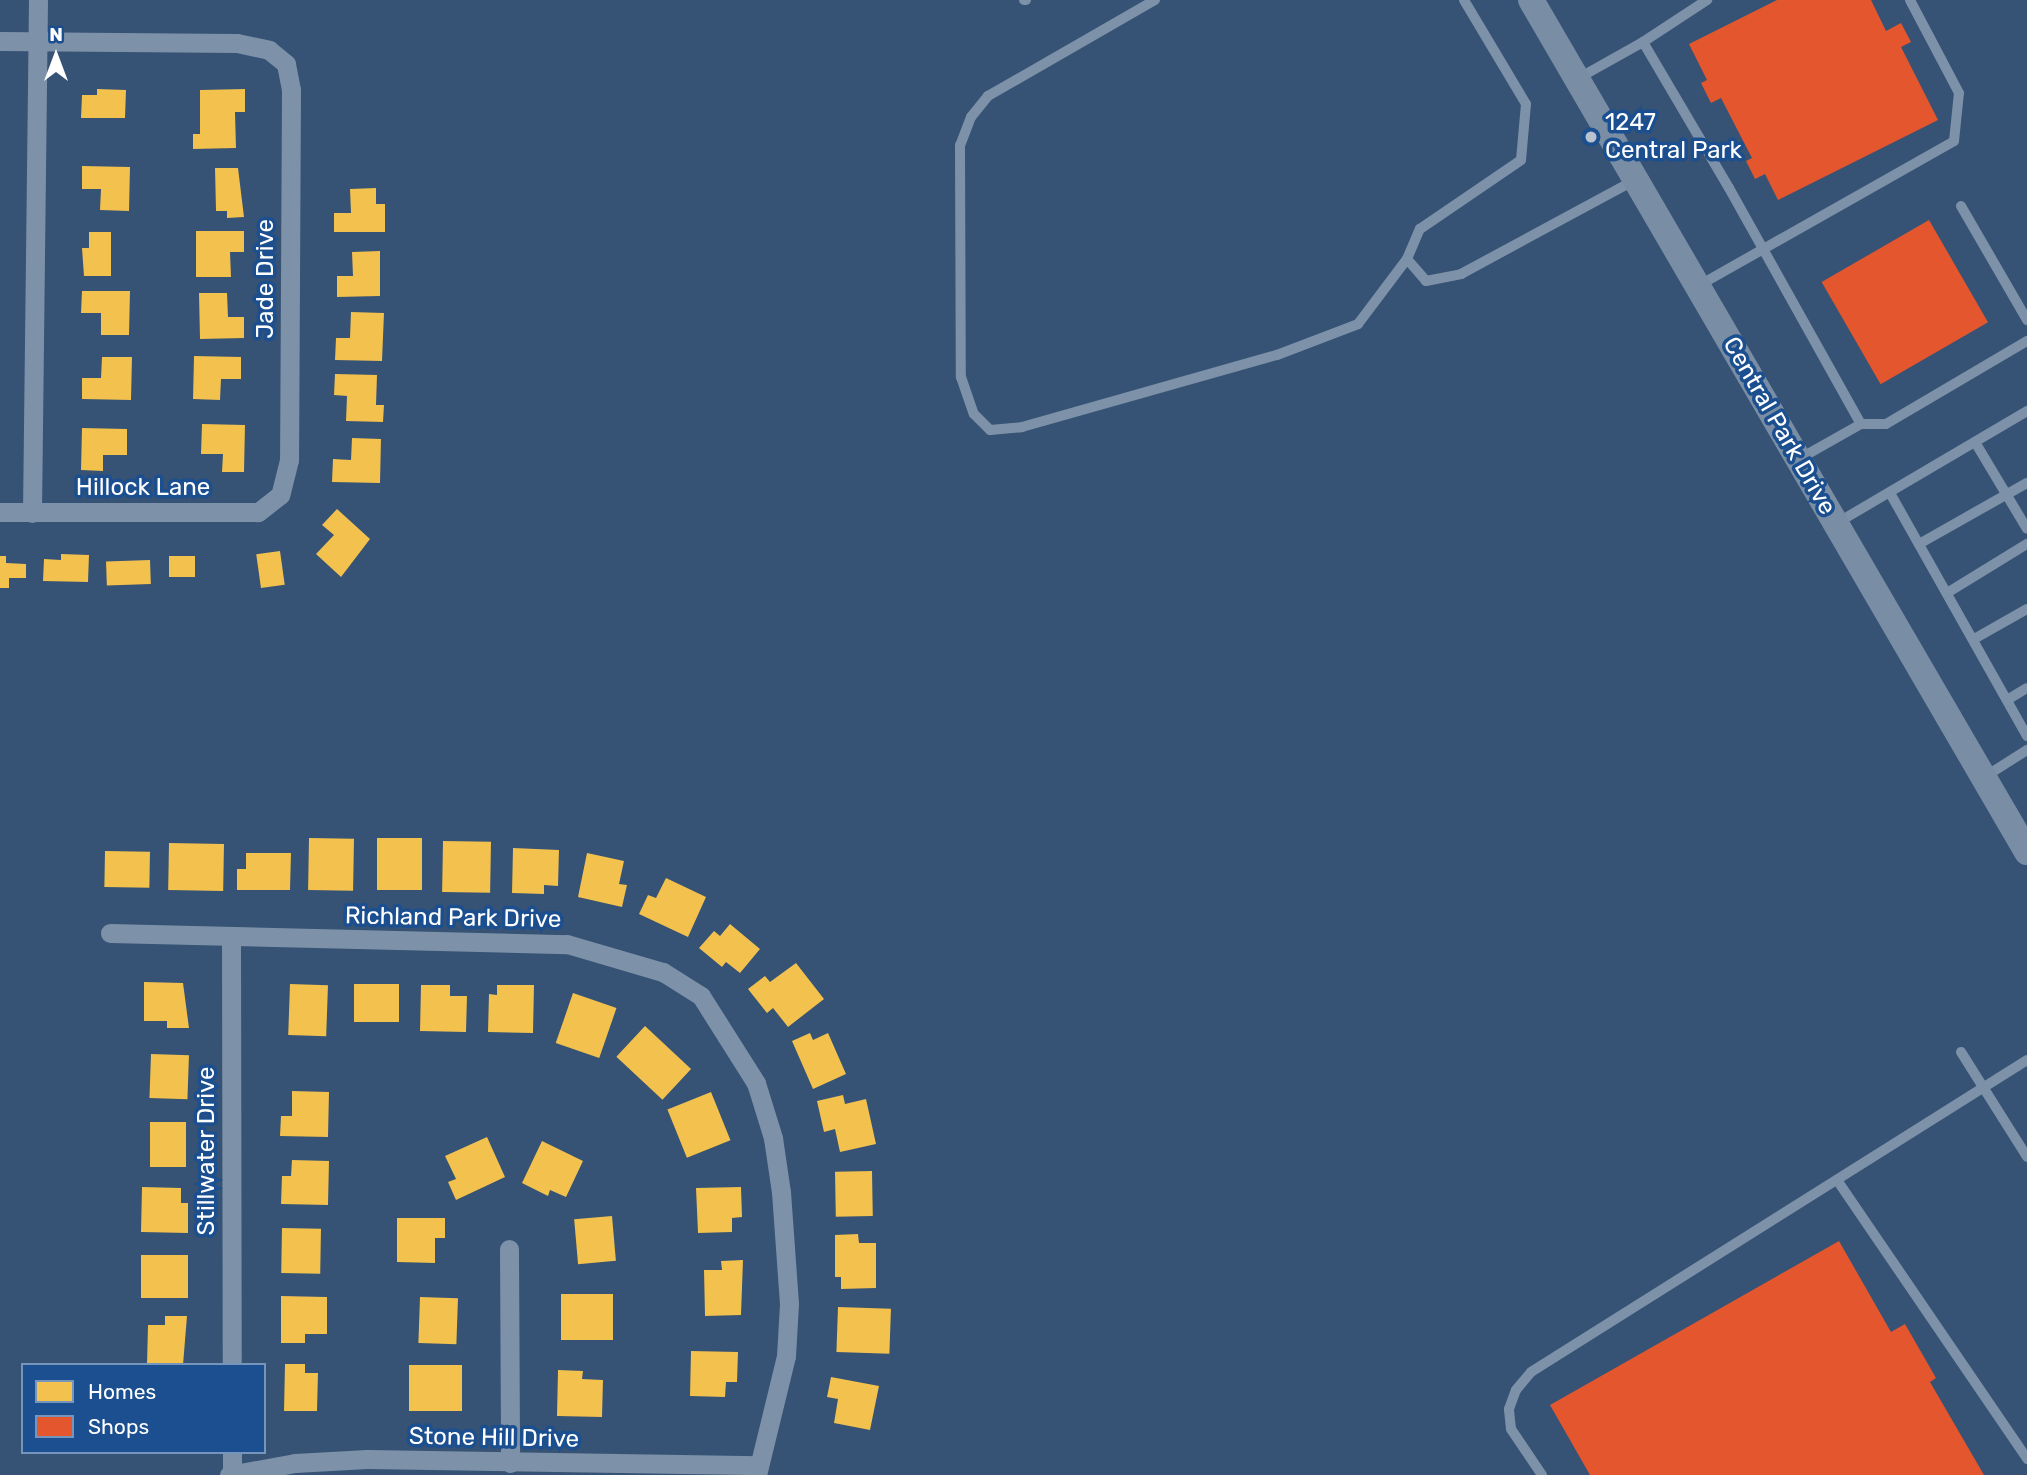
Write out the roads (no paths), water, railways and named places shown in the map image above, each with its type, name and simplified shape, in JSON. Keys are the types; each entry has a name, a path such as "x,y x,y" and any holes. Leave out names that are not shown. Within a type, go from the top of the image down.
{"street":[{"path":"32,513 38,0"},
{"name":"Central Park Drive","path":"1531,0 2027,852"},
{"path":"0,41 38,40"},
{"name":"Jade Drive","path":"38,40 237,43 270,50 286,64 291,90 289,460 280,495"},
{"name":"Hillock Lane","path":"0,512 258,512 280,495"},
{"name":"Richland Park Drive","path":"110,933 567,944 663,972 701,996 757,1083 773,1138 781,1192 789,1304 786,1356 758,1470"},
{"name":"Stillwater Drive","path":"231,937 232,1363"},
{"path":"509,1249 510,1463"},
{"path":"231,1475 232,1454"},
{"name":"Stone Hill Drive","path":"231,1475 295,1463 368,1459 758,1470"}],"lane":[{"path":"1155,0 988,96 971,117 960,145 961,377 974,414 990,430 1022,427 1278,355 1358,324 1407,260 1420,229 1521,160 1526,104 1464,0"},
{"path":"1577,79 1643,42 1707,0"},
{"path":"1698,286 1954,141 1959,93 1910,0"},
{"path":"1643,42 1861,424"},
{"path":"1407,260 1426,281 1461,274 1636,180"},
{"path":"1961,206 2027,320"},
{"path":"1798,459 1861,424 1886,424 2027,341"},
{"path":"1836,524 2027,411"},
{"path":"1975,442 2027,529"},
{"path":"1919,544 2027,484"},
{"path":"1890,493 2027,736"},
{"path":"1947,593 2027,544"},
{"path":"1974,639 2027,609"},
{"path":"2007,700 2027,688"},
{"path":"1984,778 2027,750"},
{"path":"1961,1052 2027,1157"},
{"path":"1542,1475 1511,1429 1509,1409 1516,1391 1531,1372 2027,1060"},
{"path":"1837,1180 2027,1459"}],"place":[{"name":"1247 Central Park","path":"1591,137"}]}
